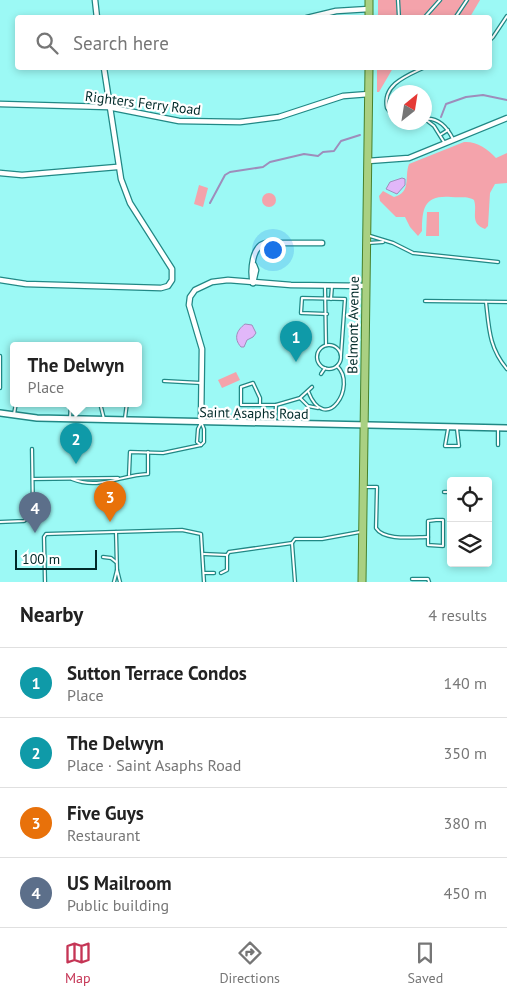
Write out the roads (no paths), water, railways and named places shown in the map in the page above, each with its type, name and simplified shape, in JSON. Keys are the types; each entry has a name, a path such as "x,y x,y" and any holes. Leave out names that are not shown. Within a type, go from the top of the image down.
{"main road":[{"path":"369,0 369,14"},
{"name":"Belmont Avenue","path":"362,582 369,70"}],"street":[{"path":"95,0 97,15"},
{"path":"319,15 336,11 369,14"},
{"path":"0,280 26,284 154,288 166,287 171,282 172,269 130,203 117,167 104,70"},
{"name":"Righters Ferry Road","path":"0,104 108,107 179,121 249,122 279,117 353,94 369,94"},
{"path":"368,161 403,159 507,118"},
{"path":"0,173 22,174 117,167"},
{"path":"253,282 255,250 261,244 322,243"},
{"path":"201,422 202,349 190,309 191,294 201,286 217,281 366,286"},
{"name":"Saint Asaphs Road","path":"0,413 14,416 125,421 507,428"}],"lane":[{"path":"398,0 399,15"},
{"path":"427,15 440,0"},
{"path":"457,15 467,0"},
{"path":"492,37 507,16"},
{"path":"503,23 507,25"},
{"path":"394,85 419,70"},
{"path":"432,119 448,130 453,140"},
{"path":"432,126 445,143"},
{"path":"440,135 448,130"},
{"path":"367,233 385,242"},
{"path":"367,243 394,243 414,253 498,262"},
{"path":"325,286 327,314 326,345"},
{"path":"331,299 332,286"},
{"path":"327,314 301,313 302,298 344,299 341,355 337,366"},
{"path":"425,301 507,302"},
{"path":"486,302 490,339 496,354 507,369"},
{"path":"325,368 317,358 319,350 326,345 336,347 341,355"},
{"path":"0,356 2,360 0,388"},
{"path":"321,374 325,368 337,366"},
{"path":"300,398 308,406 324,410 335,407 342,398 343,374 337,366"},
{"path":"164,381 202,383"},
{"path":"260,405 260,398 253,383 241,387 241,405 260,405 276,404 300,398 312,387"},
{"path":"308,392 318,408"},
{"path":"275,425 276,404"},
{"path":"14,416 15,407"},
{"path":"72,407 73,419"},
{"path":"73,419 78,407"},
{"path":"101,407 104,420"},
{"path":"125,421 127,407"},
{"path":"201,422 198,429 197,442 201,445"},
{"path":"129,475 130,452 163,452 201,445 204,442 204,429 201,422"},
{"path":"448,426 445,446 459,446 457,427"},
{"path":"498,428 498,445"},
{"path":"0,522 24,521 32,517 32,449"},
{"path":"72,479 97,484 110,483 129,475 148,474 148,452"},
{"path":"33,479 119,478"},
{"path":"363,487 377,487 376,528 379,533 428,537"},
{"path":"443,520 443,546 428,546 428,537 428,521 443,520"},
{"path":"45,582 44,538 46,534 182,530 201,534 204,582"},
{"path":"116,531 116,562 120,582"},
{"path":"203,554 227,555 229,552 250,547 292,543 295,539 322,539 362,532"},
{"path":"292,543 295,582"},
{"path":"221,573 227,568 227,555"},
{"path":"103,557 111,558 116,562"},
{"path":"114,582 117,570"},
{"path":"204,573 214,573"},
{"path":"412,579 428,579 429,582"}],"waterway":[{"path":"441,117 446,104 466,97 483,95 507,100"},
{"path":"210,203 225,175 230,172 263,167 270,162 304,154 318,156 323,152 334,151 341,141 360,135"}],"place":[{"name":"Sutton Terrace Condos","path":"296,362"},
{"name":"The Delwyn","path":"76,464"},
{"name":"Five Guys","path":"110,522"},
{"name":"US Mailroom","path":"35,533"}]}
